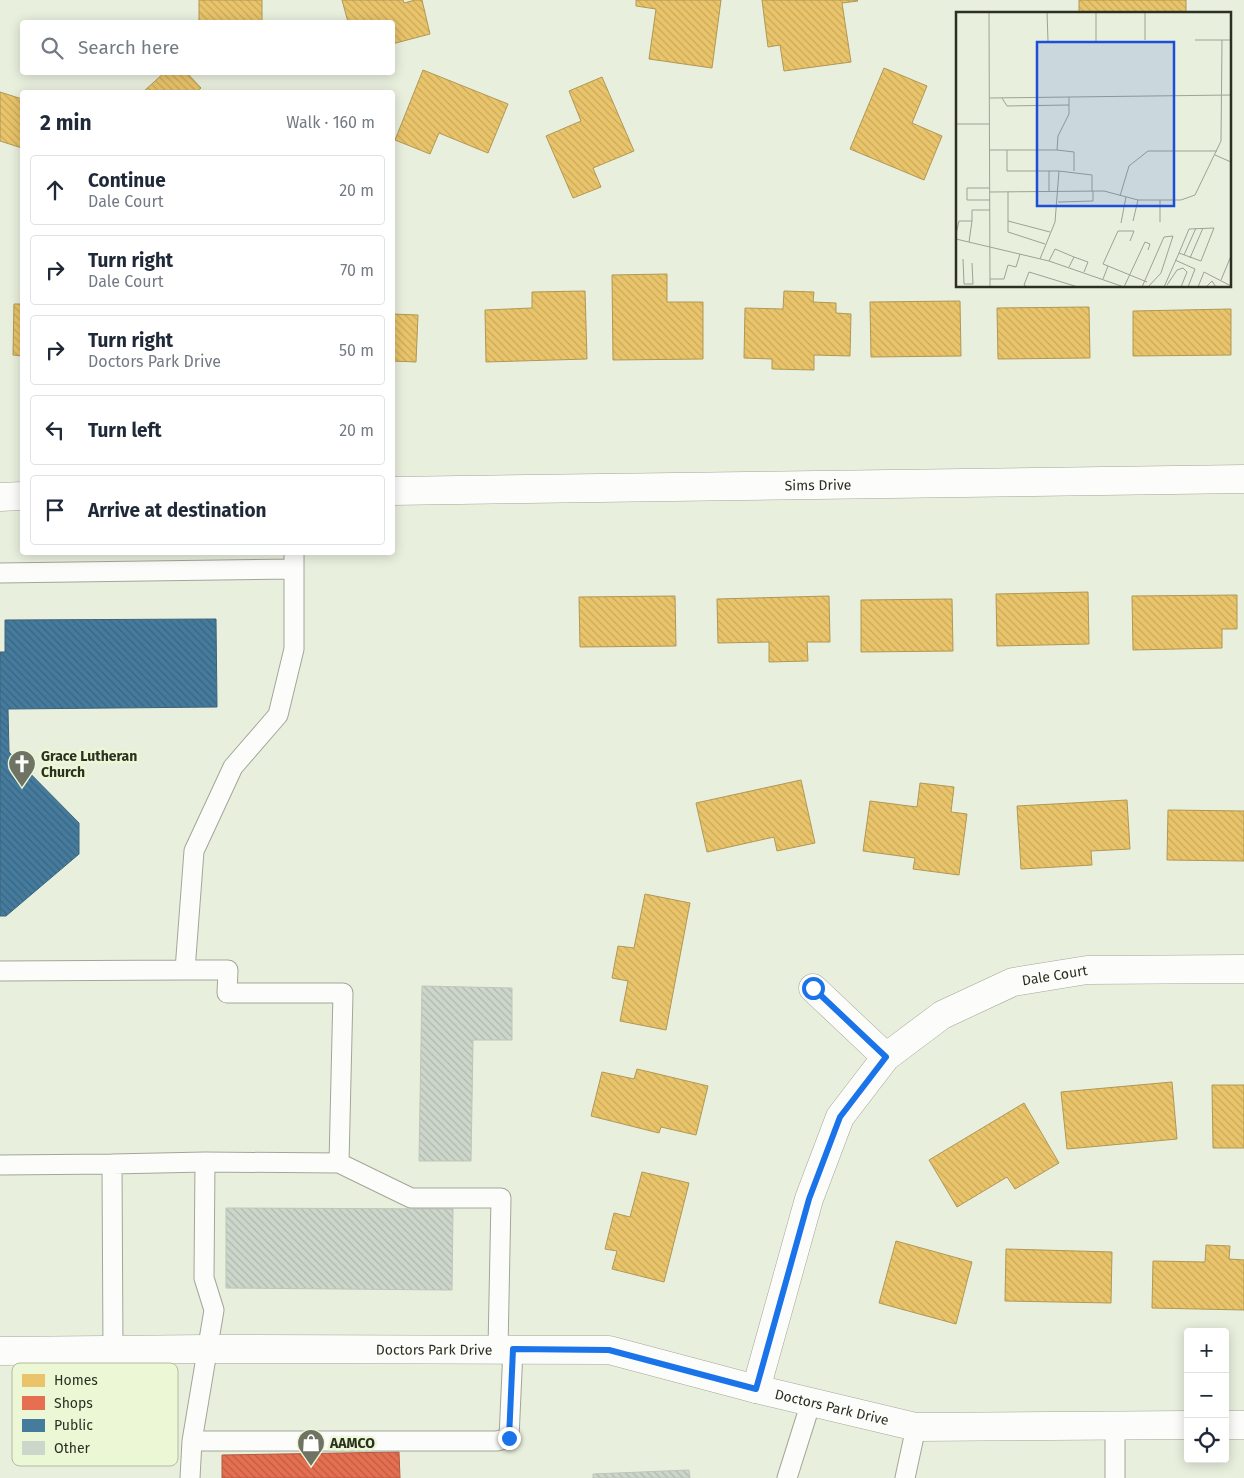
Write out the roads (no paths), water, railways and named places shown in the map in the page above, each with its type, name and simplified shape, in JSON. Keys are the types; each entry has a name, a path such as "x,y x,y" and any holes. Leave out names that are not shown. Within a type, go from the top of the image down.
{"street":[{"name":"Sims Drive","path":"395,491 1244,479"},
{"path":"0,497 20,496"},
{"name":"Dale Court","path":"756,1389 809,1199 840,1117 886,1057 942,1015 1013,982 1087,970 1244,970"},
{"path":"813,988 886,1057"},
{"name":"Doctors Park Drive","path":"0,1351 208,1349 609,1350 756,1389 916,1427 1184,1425"},
{"path":"1229,1425 1244,1424"}],"lane":[{"path":"0,573 294,561 294,649 278,715 233,767 194,851 185,970"},
{"path":"0,972 228,970 227,992 342,993 339,1163"},
{"path":"190,1478 192,1441 214,1310 204,1278 205,1162"},
{"path":"0,1164 339,1163 410,1198 501,1198 509,1438 498,1441 192,1441"},
{"path":"112,1164 113,1350"},
{"path":"786,1478 811,1402"},
{"path":"1115,1426 1115,1478"},
{"path":"905,1478 916,1427"}],"place":[{"name":"Grace Lutheran Church","path":"22,788"},
{"name":"AAMCO","path":"311,1467"}]}
